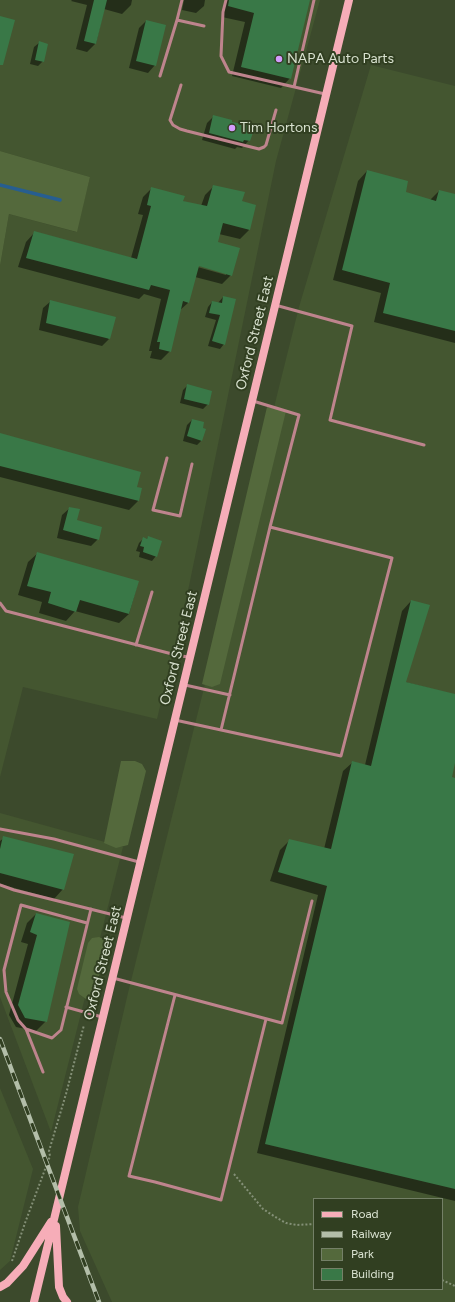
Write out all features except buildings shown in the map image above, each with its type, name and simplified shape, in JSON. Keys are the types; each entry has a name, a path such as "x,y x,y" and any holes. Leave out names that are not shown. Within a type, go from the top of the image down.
{"main road":[{"name":"Oxford Street East","path":"34,1302 349,0"},
{"path":"0,1287 7,1283 23,1266 56,1215"},
{"path":"56,1215 59,1287 66,1302"}],"lane":[{"path":"160,76 182,0"},
{"path":"226,0 223,12 221,56 229,72 326,94"},
{"path":"294,87 314,0"},
{"path":"177,20 204,26"},
{"path":"181,85 170,120 173,125 187,131 259,149 264,148 276,110"},
{"path":"275,305 352,326 330,420 424,445"},
{"path":"222,730 270,527 299,415 252,401"},
{"path":"166,458 153,510 180,516 192,464"},
{"path":"175,720 341,756 392,558 270,527"},
{"path":"136,645 152,592"},
{"path":"0,603 6,611 190,658"},
{"path":"184,684 230,695"},
{"path":"0,829 54,840 141,862"},
{"path":"0,885 14,890 127,918"},
{"path":"113,978 282,1023 312,901"},
{"path":"43,1072 26,1029 18,1020 6,992 4,970 21,905 88,922"},
{"path":"26,1029 52,1038 61,1030 91,909"},
{"path":"175,995 129,1176 221,1200 266,1019"},
{"path":"66,1007 103,1018"}],"path":[{"path":"12,1261 50,1156 49,1151 84,1025"},
{"path":"229,1169 240,1180 263,1209 286,1223 297,1225 313,1224"},
{"path":"443,1280 455,1286"}],"shaded area":[{"path":"0,0 320,0 276,161 189,586 157,719 23,687 0,777 0,266 9,214 76,232 90,177 0,151"},
{"path":"371,65 455,86 455,1302 112,1302 80,1231 78,1207 128,993 299,307"},
{"path":"0,813 123,847 51,1132 0,997"},
{"path":"0,1088 33,1169 10,1261 0,1270"}],"green space":[{"path":"0,151 90,177 77,232 9,214 0,266"},
{"path":"267,407 286,411 220,684 212,687 202,684"},
{"path":"121,761 135,761 142,764 146,771 128,845 116,848 104,843"},
{"path":"99,937 108,941 93,999 86,999 79,994 77,989 88,943 92,938"}],"waterway":[{"path":"0,185 60,200"}],"railway":[{"path":"0,1039 99,1302"}],"place":[{"name":"NAPA Auto Parts","path":"279,59"},
{"name":"Tim Hortons","path":"232,128"}]}
